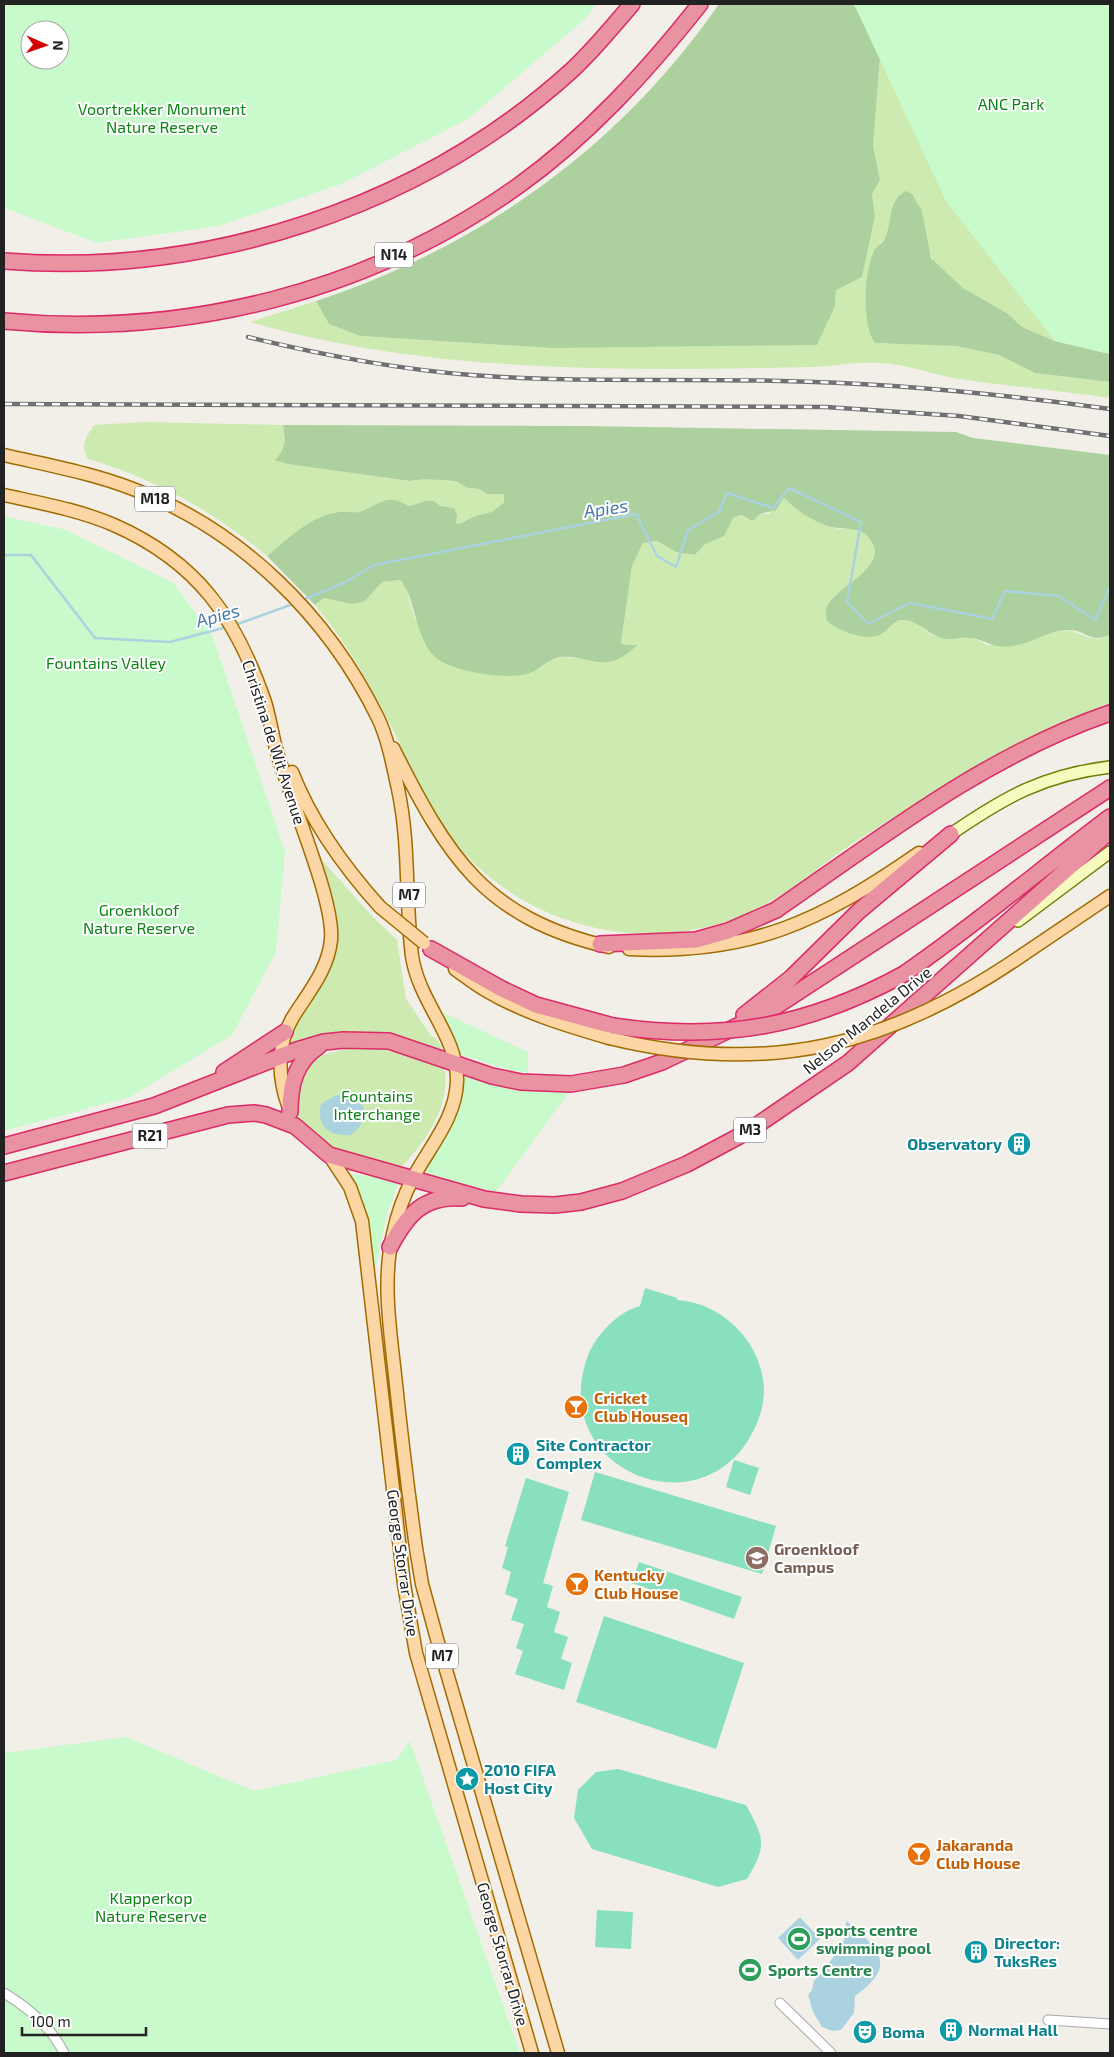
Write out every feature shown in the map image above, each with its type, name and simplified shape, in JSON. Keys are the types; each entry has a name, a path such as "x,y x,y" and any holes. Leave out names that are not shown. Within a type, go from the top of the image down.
{"highway":[{"path":"4,261 71,263 119,261 181,253 270,234 352,207 436,167 472,147 510,120 573,70 632,4"},
{"name":"N14","path":"4,321 92,325 138,323 214,314 303,292 406,250 473,214 518,186 555,157 592,124 645,70 700,4"},
{"path":"600,944 696,940 753,921 776,910 918,811 978,774 1037,744 1110,713"},
{"path":"281,1057 324,1042 368,1039 389,1041 456,1064 521,1082 571,1084 624,1076 704,1043 776,1006 1110,788"},
{"path":"428,946 502,989 611,1032 702,1033 744,1030 819,1013 865,995 904,974 955,938 1110,817"},
{"name":"Nelson Mandela Drive","path":"412,1180 484,1200 537,1205 581,1202 622,1191 687,1164 761,1123 848,1063 1110,831"},
{"path":"704,1043 753,1009 791,978 859,912 951,834"},
{"path":"201,1089 285,1032"},
{"path":"293,1119 291,1088 297,1069 304,1058 324,1042"},
{"name":"R21","path":"4,1146 154,1106 281,1057"},
{"name":"R21","path":"4,1174 228,1115 254,1113 293,1119"},
{"name":"M7","path":"293,1119 329,1155"},
{"name":"M3","path":"329,1155 412,1180"},
{"path":"390,1247 408,1216 426,1204 443,1198 484,1200"}],"main road":[{"name":"M18","path":"4,455 104,479 136,490 172,507 223,536 285,588 323,631 345,663 379,720"},
{"name":"Christina de Wit Avenue","path":"4,495 86,516 113,525 137,537 185,569 212,596 223,612 245,653 273,728 277,751 330,916 332,938 328,956 316,982 285,1032 281,1057 281,1084 293,1119"},
{"path":"379,720 430,819 457,859 474,879 494,896 533,921 567,935 600,944 643,950 697,949 728,944 775,932 836,906 1011,796 1045,780 1074,772 1110,767"},
{"name":"M7","path":"379,720 390,755 403,815 408,861 409,920 416,975 430,1008 450,1043 456,1064 456,1092 448,1119 412,1180"},
{"path":"273,728 300,792 324,837 380,907 428,946"},
{"path":"971,956 1110,852"},
{"path":"611,1032 651,1048 701,1054 770,1054 815,1048 880,1031 909,1020 979,984 1110,896"},
{"name":"George Storrar Drive","path":"329,1155 350,1187 362,1221 404,1584 416,1653 532,2053"},
{"name":"George Storrar Drive","path":"412,1180 400,1210 390,1247 388,1294 390,1330 410,1506 422,1584 558,2053"}],"street":[{"path":"4,1993 39,2019 56,2038 64,2053"},
{"path":"780,2003 831,2053"},
{"path":"1048,2020 1110,2024"}],"green space":[{"name":"Voortrekker Monument Nature Reserve","path":"4,4 597,4 585,19 468,119 341,184 219,226 97,243 4,208"},
{"path":"719,4 854,4 880,58 873,145 880,180 872,194 875,216 862,277 836,290 835,306 817,345 551,348 360,336 329,324 316,301 376,279 434,252 489,221 542,186 591,147 637,103 680,56"},
{"name":"ANC Park","path":"854,4 1110,4 1110,354 1055,341 946,201"},
{"path":"880,58 899,98 1019,294 1055,341 1022,327 1007,313 963,288 935,263 929,251 922,211 896,198 885,239 876,247 867,281 867,320 881,344 907,342 956,346 999,355 1035,373 1110,382 1110,398 959,379 888,364 862,363 813,367 671,369 529,366 459,360 388,352 319,339 250,322 316,301 329,324 360,336 551,348 835,306 836,290 869,243 875,216 872,194 880,180 873,145"},
{"path":"906,191 912,194 922,211 931,258 963,288 1007,313 1022,327 1055,341 1110,354 1110,382 1035,373 999,355 956,346 875,343 871,335 866,310 868,269 875,249 885,238 893,205 900,195"},
{"path":"145,422 283,425 287,464 410,481 427,479 454,481 467,487 481,490 487,494 504,494 505,498 503,504 496,510 458,524 456,524 457,515 429,502 408,506 395,500 389,500 359,512 328,514 300,529 267,556 226,525 182,498 137,476 88,459 84,445 86,437 94,425"},
{"path":"283,425 586,426 956,432 973,438 1110,455 1110,635 1098,638 1077,631 1064,630 1006,647 996,646 977,639 940,638 907,620 896,622 877,636 862,636 846,632 827,621 826,612 829,603 835,596 869,566 875,555 874,546 864,533 858,530 832,527 819,523 803,514 784,498 776,510 760,514 754,520 750,520 742,515 734,517 724,536 704,545 695,555 676,552 657,541 643,543 632,566 621,643 625,645 638,645 620,658 601,662 573,657 560,657 530,673 521,675 480,674 466,671 442,662 428,648 419,628 409,596 400,580 382,582 364,602 351,604 324,598 315,605 267,556 300,529 328,514 359,512 380,502 390,500 395,500 409,506 426,501 434,501 440,506 454,508 457,515 456,524 458,524 495,510 504,502 504,494 487,494 481,490 467,487 454,481 427,479 410,481 287,464 275,460 282,452 284,444"},
{"path":"784,498 802,513 833,528 862,531 873,544 875,553 872,563 866,571 834,597 828,606 825,617 881,634 894,622 902,620 915,622 930,634 945,639 970,637 988,645 1069,630 1090,638 1099,639 1110,635 1110,705 1042,734 974,769 859,839 768,903 719,924 680,932 641,934 602,929 564,919 528,903 495,881 465,854 442,825 366,679 337,633 315,605 324,598 351,604 364,602 382,582 400,580 405,586 415,619 541,668 552,659 562,657 611,662 638,645 625,645 621,643 632,566 643,543 657,541 676,552 695,555 704,545 724,536 734,517 742,515 749,520 760,514 769,514"},
{"name":"Groenkloof Nature Reserve","path":"4,516 66,530 173,583 212,635 285,852 276,952 232,1035 130,1097 4,1131"},
{"path":"321,859 372,916 397,940 406,999 432,1037 435,1037 442,1047 440,1050 400,1037 362,1032 324,1035 283,1047 336,949 316,862"},
{"path":"435,1009 528,1052 528,1073 505,1069 457,1053"},
{"name":"Fountains Interchange","path":"358,1047 402,1053 444,1067 444,1095 435,1122 419,1146 401,1167 353,1158 328,1149 310,1136 293,1110 296,1082 308,1064 331,1052"},
{"path":"459,1072 570,1091 496,1192 418,1174 432,1153"},
{"path":"347,1174 364,1175 399,1183 386,1218 374,1278 367,1218 361,1196"},
{"path":"645,1288 677,1298 677,1300 697,1304 715,1312 732,1323 746,1338 756,1355 762,1374 764,1394 760,1415 738,1453 708,1475 674,1482 640,1476 611,1459 589,1431 581,1395 589,1353 603,1331 610,1324 624,1313 640,1306"},
{"path":"734,1460 759,1468 750,1495 726,1487"},
{"path":"595,1472 776,1526 762,1574 581,1520"},
{"path":"526,1478 569,1492 543,1583 553,1586 547,1607 560,1612 554,1632 568,1637 561,1659 572,1663 564,1690 515,1674 523,1651 516,1648 524,1624 511,1620 518,1599 505,1594 511,1572 502,1568 508,1547 505,1546"},
{"path":"639,1562 742,1597 734,1619 632,1583"},
{"path":"604,1616 744,1663 716,1749 576,1702"},
{"name":"Klapperkop Nature Reserve","path":"126,1737 254,1791 396,1760 410,1741 520,2053 4,2053 4,1753"},
{"path":"618,1769 746,1805 757,1826 761,1842 758,1858 747,1879 718,1887 592,1849 574,1818 578,1790 596,1772"},
{"path":"597,1910 633,1912 631,1949 595,1947"}],"water":[{"path":"336,1095 356,1098 364,1108 360,1127 351,1135 336,1134 322,1124 320,1118 321,1104"},
{"name":"sports centre swimming pool","path":"800,1917 820,1939 798,1960 778,1938"},
{"path":"847,1921 875,1948 880,1965 877,1975 869,1985 855,1996 854,2013 841,2030 833,2031 822,2027 813,2012 808,1995 812,1990 814,1981 843,1944"}],"waterway":[{"name":"Apies","path":"302,600 344,583 374,565 636,514 657,556 676,567 688,530 719,512 727,493 773,508 789,488 861,522 847,602 868,624 910,603 992,619 1005,591 1059,596 1095,620 1110,587"},
{"name":"Apies","path":"4,555 31,555 95,638 170,642 227,627"},
{"name":"Apies","path":"235,625 293,604"}],"railway":[{"path":"248,337 359,360 471,375 587,380 741,380 863,384 987,394 1110,409"},
{"path":"4,404 826,407 959,416 1110,436"}],"place":[{"name":"Observatory","path":"1019,1144"},
{"name":"Cricket Club Houseq","path":"576,1407"},
{"name":"Site Contractor Complex","path":"518,1454"},
{"name":"Groenkloof Campus","path":"757,1558"},
{"name":"Kentucky Club House","path":"577,1584"},
{"name":"2010 FIFA Host City","path":"467,1779"},
{"name":"Jakaranda Club House","path":"919,1854"},
{"name":"sports centre swimming pool","path":"799,1939"},
{"name":"Director: TuksRes","path":"976,1952"},
{"name":"Sports Centre","path":"750,1970"},
{"name":"Normal Hall","path":"951,2030"},
{"name":"Boma","path":"865,2032"}],"park label":[{"name":"Fountains Valley","path":"106,663"}]}
